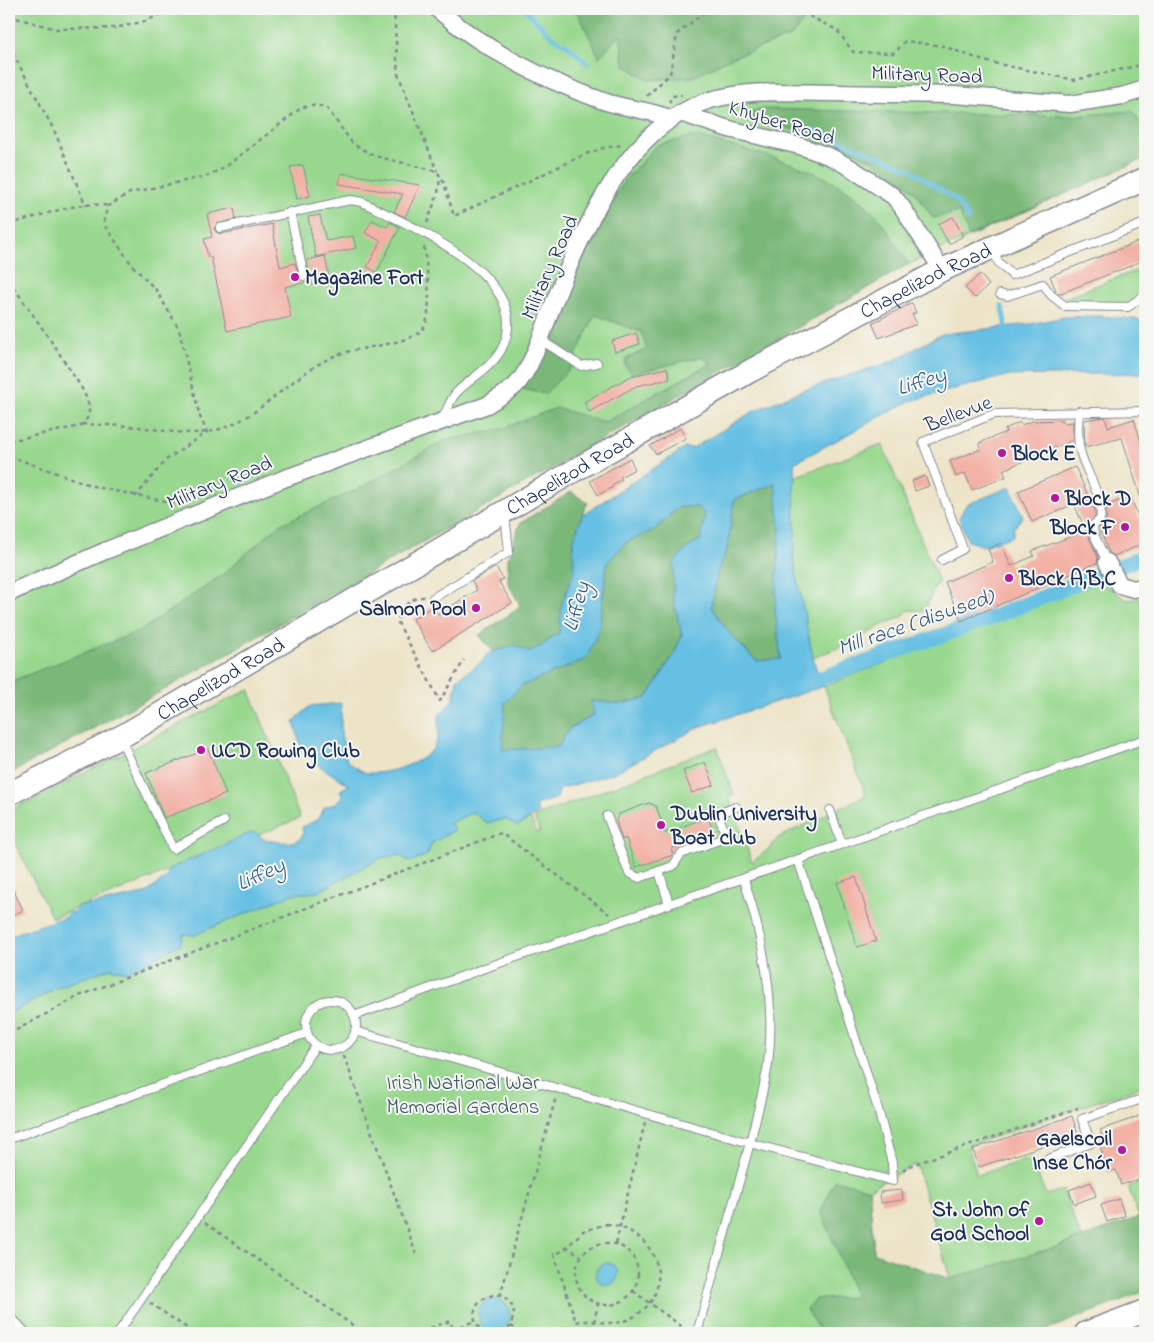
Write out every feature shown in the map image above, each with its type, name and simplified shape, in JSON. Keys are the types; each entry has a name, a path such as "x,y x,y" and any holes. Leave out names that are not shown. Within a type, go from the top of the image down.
{"main road":[{"name":"Chapelizod Road","path":"9,794 119,737 752,370 942,270 1145,179"},
{"path":"1086,1333 1145,1311"}],"street":[{"name":"Khyber Road","path":"437,9 476,40 515,64 607,102 633,110 676,116 800,146 831,157 893,196 942,270"},
{"name":"Military Road","path":"9,593 201,511 283,479 487,406 515,385 540,340 554,301 608,189 622,166 644,142 676,116 694,106 720,98 748,93 954,95 1070,104 1122,96 1145,89"},
{"path":"1107,562 1115,579 1126,588 1134,589 1145,586"}],"lane":[{"path":"220,228 350,200 362,202 454,251 485,275 496,287 506,307 508,327 500,352 477,376 455,394 441,422"},
{"path":"290,212 304,276"},
{"path":"992,247 999,263 1012,275 1145,223"},
{"path":"1000,294 1007,296 1044,284 1051,295 1065,306 1128,307 1145,294"},
{"path":"540,340 581,366 596,363"},
{"path":"1078,411 1080,452 1096,493 1101,514 1100,520 1093,525 1094,535 1107,562"},
{"name":"Bellevue","path":"942,560 963,549 923,442 994,414 1145,411"},
{"path":"433,598 509,552 505,512"},
{"path":"119,737 173,848 224,821"},
{"path":"354,1016 482,969 1145,739"},
{"path":"607,816 629,873 639,878 673,866 681,854 724,838 725,833 718,814 736,807"},
{"path":"830,810 842,844"},
{"path":"355,1031 750,1143 893,1180 892,1163 878,1109 798,859"},
{"path":"659,871 669,904"},
{"path":"697,1333 750,1143 768,1064 770,1019 761,940 744,879"},
{"path":"330,1000 344,1004 354,1016 355,1031 350,1041 341,1048 328,1050 316,1045 307,1033 306,1025 310,1011 322,1002 330,1000"},
{"path":"9,1139 307,1033"},
{"path":"118,1333 144,1298 196,1217 316,1045"},
{"path":"1046,1160 1091,1143 1082,1119 1145,1098"},
{"path":"9,1315 26,1333"}],"path":[{"path":"9,16 56,29 115,28 146,21 170,9"},
{"path":"394,9 398,74 437,171"},
{"path":"633,110 670,74 677,34 708,9"},
{"path":"794,9 837,30 854,52 895,53 906,41 943,46 984,61 1075,80 1145,64"},
{"path":"9,46 54,130 86,206"},
{"path":"454,216 586,154 602,148 644,142"},
{"path":"9,441 59,431 82,424 168,432 207,432 226,427 246,415 315,365 338,354 365,346 402,340 422,331 428,319 427,259 424,235 438,193 440,176"},
{"path":"9,224 86,206 100,204 108,206"},
{"path":"9,281 50,339 84,392 89,404 89,414 82,424"},
{"path":"135,496 166,460 207,432"},
{"path":"9,456 96,487 198,507 201,511"},
{"path":"433,598 420,596 402,607 396,621 440,701 464,660"},
{"path":"9,1034 79,996 501,833 620,922"},
{"path":"341,1048 416,1254"},
{"path":"500,1296 558,1088"},
{"path":"893,1180 906,1167 1084,1106"},
{"path":"615,1244 648,1114"},
{"path":"196,1217 364,1333"},
{"path":"607,1224 633,1231 644,1239 652,1250 657,1263 658,1277 655,1290 649,1302 630,1319 618,1323 586,1320 576,1322 554,1254 563,1251 566,1246 583,1231 595,1226 607,1224"},
{"path":"596,1244 615,1244 628,1251 636,1263 638,1278 633,1291 621,1302 614,1304 598,1304 584,1295 576,1280 578,1263 582,1256 596,1244"},
{"path":"566,1246 582,1256"},
{"path":"633,1291 691,1333"},
{"path":"486,1333 475,1321 475,1310 480,1301 489,1296 500,1296 512,1305 515,1316 511,1326 503,1333"},
{"path":"144,1298 194,1333"},
{"path":"594,1322 598,1304"},
{"path":"428,1333 427,1329 450,1321 454,1333"},
{"path":"453,1329 475,1321"},
{"path":"511,1326 521,1333"},
{"path":"383,1333 395,1333"}],"green space":[{"path":"9,9 1145,9 1145,158 909,264 162,691 9,774"},
{"path":"569,9 812,9 792,36 728,59 693,77 649,80 624,65 620,35 599,57 578,13"},
{"path":"764,109 1071,116 1133,111 1145,129 1145,158 969,236 959,212 933,218 911,188 870,159 829,141 742,116"},
{"path":"695,136 787,162 832,181 852,193 875,214 909,264 162,691 9,774 9,682 140,631 222,575 279,525 356,490 444,441 501,429 556,408 605,422 711,363 701,357 632,374 625,365 626,359 647,349 641,332 595,315 569,370 545,394 522,389 597,232 624,181 657,145"},
{"path":"1145,267 1145,290 1128,305 1070,303 1064,298"},
{"path":"882,444 939,582 923,611 909,610 902,617 882,625 857,640 813,658 793,556 795,534 794,477"},
{"path":"776,483 780,528 775,610 781,659 756,661 730,634 711,607 718,569 727,549 734,500"},
{"path":"571,492 588,503 584,509 573,542 574,571 562,603 559,633 548,640 541,649 529,652 513,646 494,652 479,635 516,610 520,605 508,583 508,558 520,523"},
{"path":"679,507 697,507 705,514 701,539 684,551 673,598 682,635 673,656 647,698 621,704 591,701 594,715 569,729 559,747 502,751 504,704 521,686 586,659 599,629 607,563 626,542 654,530"},
{"name":"Irish National War Memorial Gardens","path":"1101,581 1126,600 1145,598 1145,1085 968,1146 977,1175 1031,1158 1046,1195 1063,1190 1081,1238 1062,1245 966,1333 9,1333 9,1014 58,987 111,968 126,972 183,934 194,935 292,894 318,892 380,858 400,855 409,862 427,855 432,843 455,830 449,823 473,812 487,822 505,819 517,826 531,819 537,833 540,832 534,817 717,747 734,795 729,797 752,862 769,849 778,838 866,795 824,686","holes":["916,1164 950,1278 874,1253 869,1189"]},
{"name":"UCD Rowing Club","path":"249,689 300,818 52,918 9,831 9,811"},
{"path":"835,1180 869,1189 874,1253 950,1279 1062,1245 1145,1215 1145,1291 1038,1333 821,1333 806,1309 815,1299 856,1297 821,1211"},
{"path":"1145,1181 1145,1215 1139,1217 1128,1187"}],"water":[{"name":"Liffey","path":"1099,316 1145,320 1145,373 1006,376 966,386 910,401 794,463 795,534 793,556 814,663 824,686 699,727 614,773 560,789 557,798 535,805 538,813 517,826 505,819 487,823 473,812 450,823 455,830 432,843 427,855 409,862 400,855 380,858 318,892 292,894 194,935 183,934 181,944 127,972 111,968 58,987 9,1014 9,936 65,917 69,912 74,913 77,906 145,894 167,877 169,869 250,833 255,832 265,840 296,841 303,834 302,827 317,820 325,807 335,804 342,796 340,790 349,785 321,767 301,749 294,721 310,706 341,703 341,734 347,761 365,772 375,773 401,768 417,761 430,752 436,744 439,715 453,700 457,679 482,662 487,654 515,645 529,652 559,633 562,603 574,571 573,542 582,515 685,448 693,448 754,411 801,391 893,361 942,334 1030,324 1065,317","holes":["775,483 780,528 775,610 781,659 756,661 730,634 711,607 718,569 727,549 734,500","679,507 697,507 705,514 701,539 684,551 674,563 673,598 682,635 673,656 647,698 621,704 591,701 594,715 569,729 558,747 502,750 505,703 521,686 586,659 599,629 607,563 626,542 654,530"]},
{"path":"1010,487 1023,516 1014,528 1013,536 984,546 968,541 959,518 966,505"},
{"path":"607,1263 615,1266 618,1274 615,1282 607,1285 599,1282 596,1274 599,1266"},
{"path":"494,1299 500,1300 505,1304 509,1309 509,1321 505,1326 500,1330 494,1331 488,1330 483,1326 479,1321 478,1315 479,1309 483,1304 488,1300"}],"building":[{"path":"303,165 310,196 297,199 290,167"},
{"path":"341,173 420,185 405,217 394,212 403,194 339,184"},
{"path":"234,208 236,219 217,224 214,229 216,232 221,234 272,224 280,267 295,263 300,279 306,281 309,277 307,260 325,256 330,282 312,285 311,281 285,287 291,317 227,331 211,257 208,257 204,239 212,237 207,214"},
{"path":"320,215 326,241 353,236 356,248 316,257 308,217"},
{"path":"953,217 963,236 949,244 938,224"},
{"path":"372,220 387,227 390,222 400,227 377,272 367,267 381,241 365,233"},
{"path":"1145,239 1145,260 1059,294 1056,291 1050,276"},
{"path":"980,274 989,285 975,298 965,288"},
{"path":"912,303 916,313 912,314 917,324 879,338 872,323"},
{"path":"636,333 640,344 615,352 612,341"},
{"path":"667,368 670,379 636,386 589,412 584,402 631,376"},
{"path":"1105,417 1108,427 1134,419 1145,455 1145,504 1143,505 1122,438 1085,447 1084,420"},
{"name":"Block E","path":"1063,420 1063,423 1073,422 1073,440 1003,470 1006,477 972,490 965,473 956,477 950,461 981,449 979,443 1006,432 1005,429 1020,422 1021,425 1032,421"},
{"path":"680,428 686,438 656,454 650,446"},
{"path":"630,458 635,469 620,477 622,479 612,485 613,487 598,495 590,481"},
{"name":"Block A,B,C","path":"1075,467 1095,510 1095,517 1087,526 1089,537 1098,557 1097,563 961,621 945,582 993,562 988,549 1001,543 1011,566 1034,556 1032,551 1086,531 1074,504 1032,522 1018,491"},
{"path":"925,476 929,486 915,491 912,481"},
{"name":"Block F","path":"1130,496 1145,533 1145,543 1114,556 1109,552 1099,528 1106,521 1106,506"},
{"name":"Salmon Pool","path":"496,567 503,579 499,582 512,603 432,651 413,619 433,606 438,614 477,590 472,581"},
{"path":"208,749 226,794 164,818 146,773"},
{"path":"705,762 714,785 692,793 683,771"},
{"path":"649,803 656,806 665,833 708,817 714,834 671,849 673,855 636,867 626,838 622,840 616,820 619,814"},
{"path":"856,877 876,941 857,947 837,883"},
{"path":"9,881 23,910 9,917"},
{"name":"Gaelscoil Inse Chór","path":"1145,1114 1145,1177 1121,1185 1116,1170 1108,1172 1100,1146 1105,1144 1100,1130"},
{"path":"1072,1116 1078,1134 979,1167 973,1149"},
{"path":"1091,1182 1096,1196 1074,1204 1069,1190"},
{"path":"902,1190 903,1200 881,1203 880,1192"},
{"path":"1119,1199 1125,1216 1107,1222 1101,1205"}],"waterway":[{"path":"524,9 555,39 566,44 588,64"},
{"path":"814,130 908,168 956,200 969,219"},
{"path":"1002,306 1007,331"},
{"name":"Mill race (disused)","path":"800,685 983,621 1145,556"}],"place":[{"name":"Magazine Fort","path":"295,277"},
{"name":"Block E","path":"1002,453"},
{"name":"Block D","path":"1055,498"},
{"name":"Block F","path":"1125,527"},
{"name":"Block A,B,C","path":"1009,578"},
{"name":"Salmon Pool","path":"476,608"},
{"name":"UCD Rowing Club","path":"201,750"},
{"name":"Dublin University Boat club","path":"661,825"},
{"name":"Gaelscoil Inse Chór","path":"1122,1150"},
{"name":"St. John of God School","path":"1039,1221"}]}
